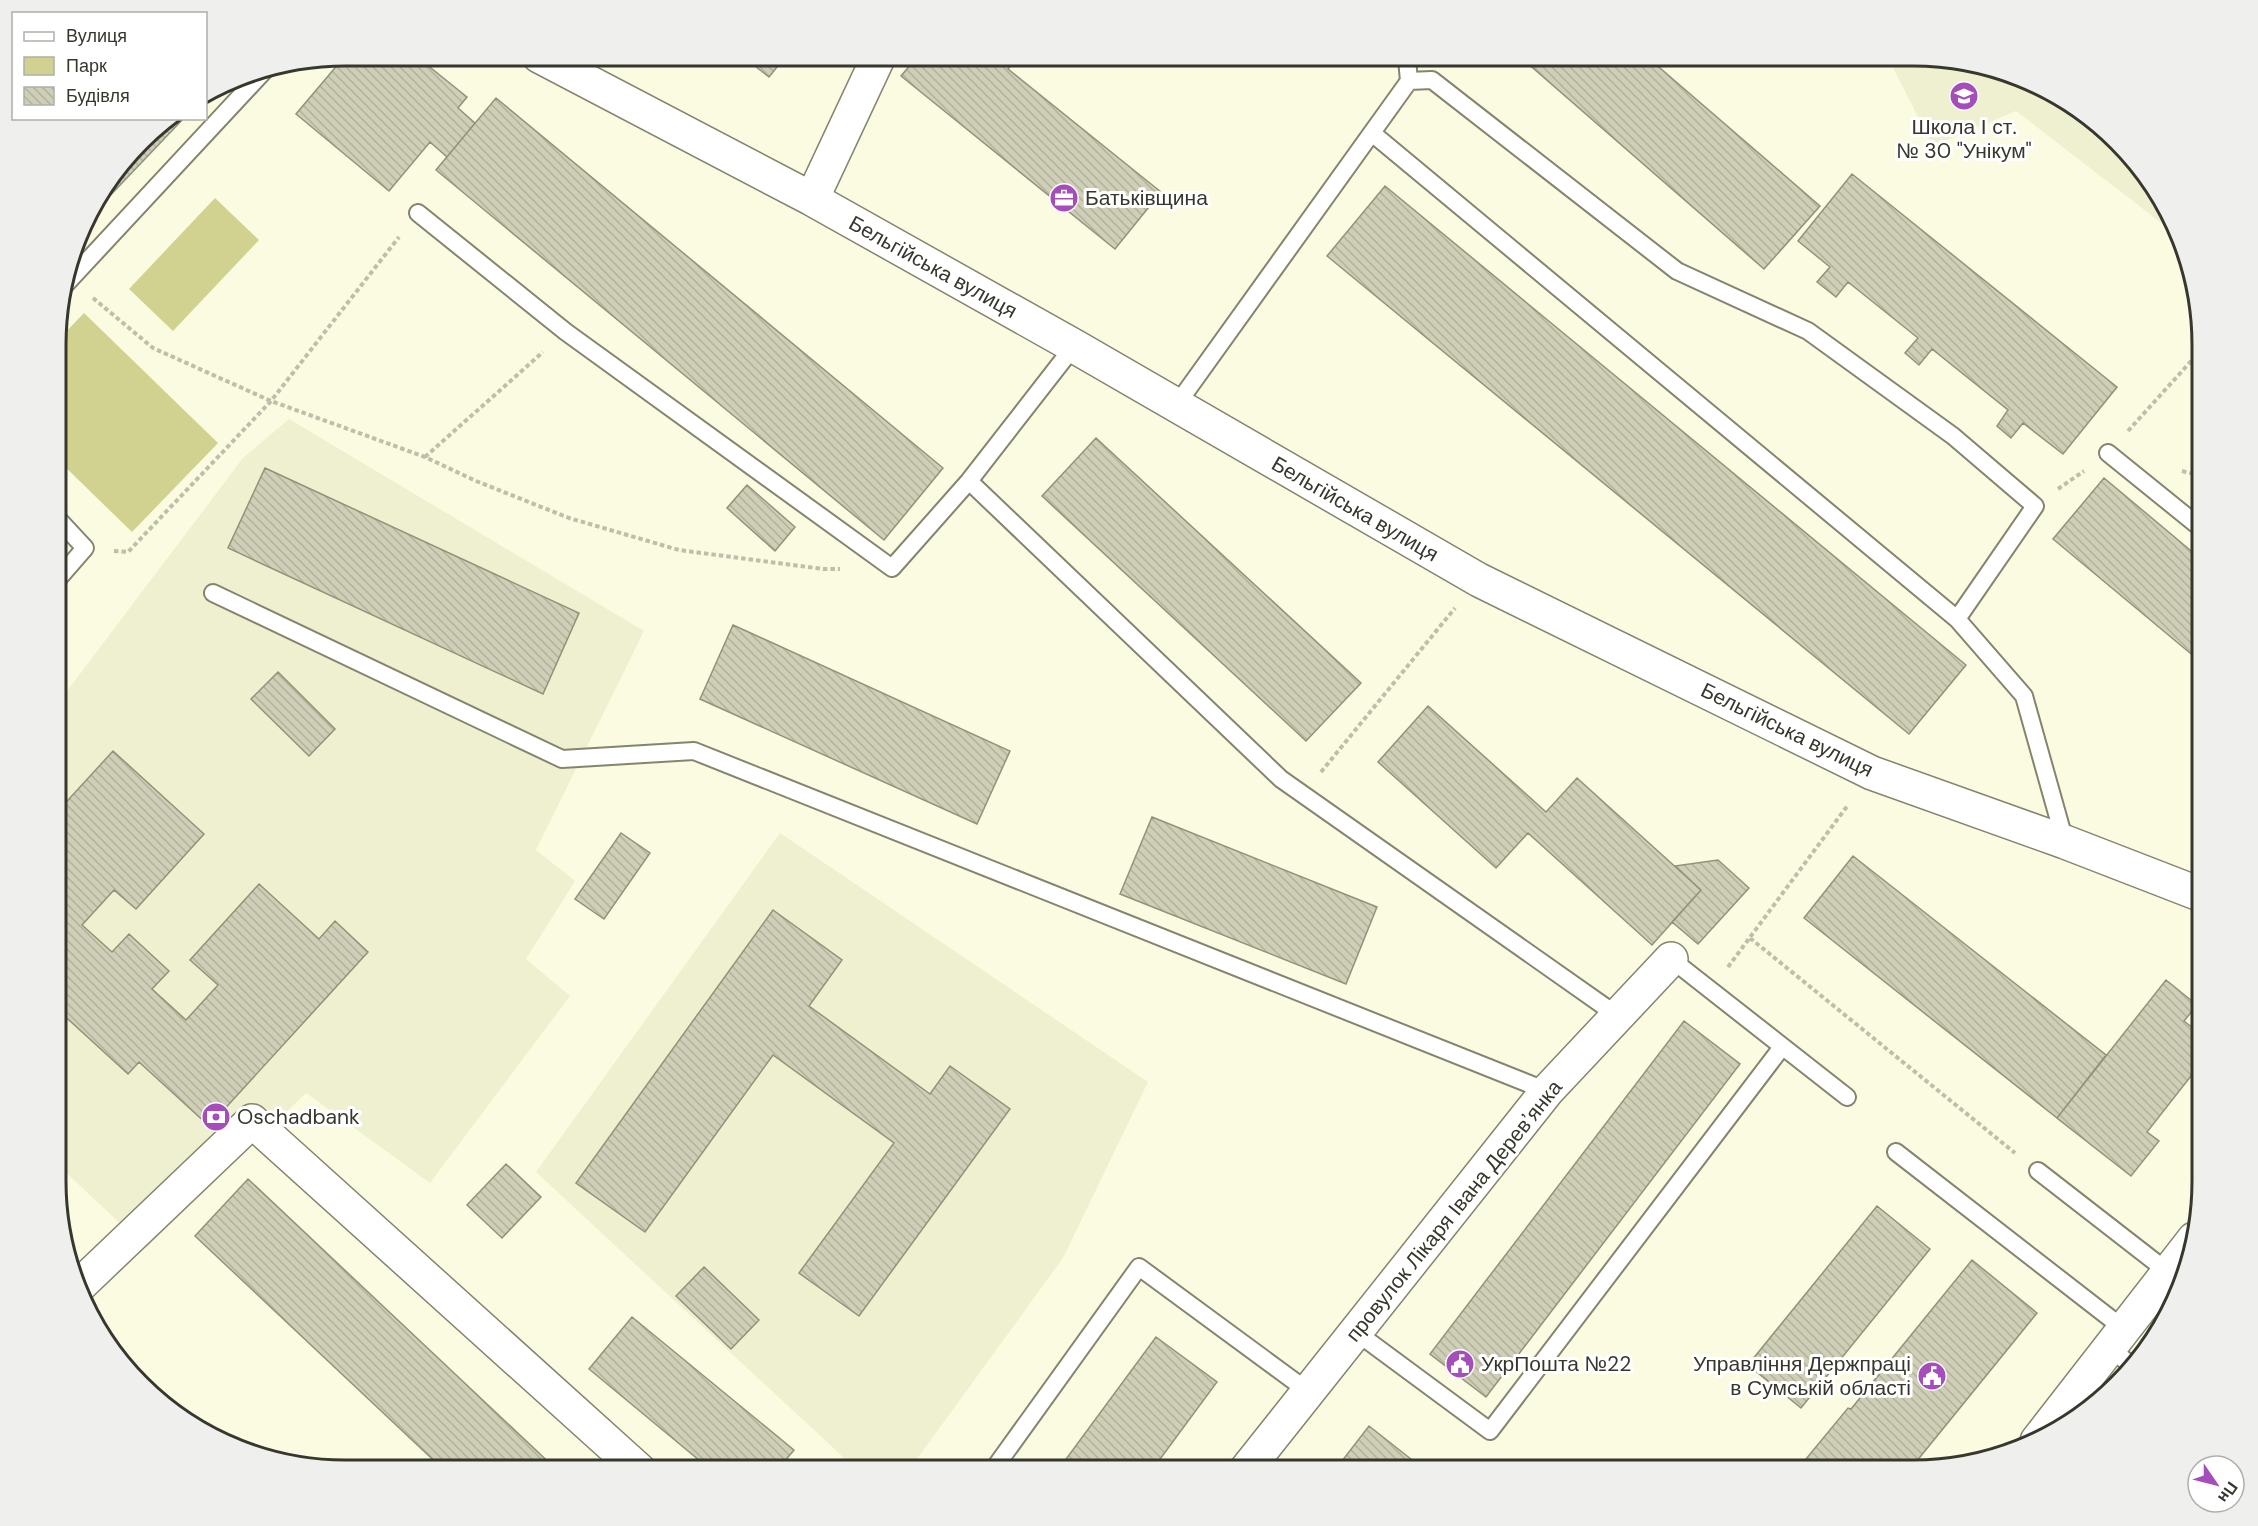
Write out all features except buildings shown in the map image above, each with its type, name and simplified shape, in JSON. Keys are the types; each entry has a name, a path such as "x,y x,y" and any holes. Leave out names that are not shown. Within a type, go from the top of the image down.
{"street":[{"name":"Бельгійська вулиця","path":"559,66 812,199 1074,346 1479,580 1872,773 2065,842 2192,891"},
{"path":"812,199 874,66"},
{"name":"провулок Лікаря Івана Деревʼянка","path":"1254,1460 1547,1091 1671,959"},
{"path":"84,1281 252,1121 628,1460"},
{"path":"2056,1421 2122,1348 2168,1272 2183,1253"}],"lane":[{"path":"1175,406 1409,81 1407,66"},
{"path":"1409,81 1432,80 1677,272 1808,331 1953,436 2035,506 1958,619"},
{"path":"74,276 255,81"},
{"path":"1372,133 1958,619 2024,696 2065,842"},
{"path":"418,213 566,332 892,568 969,482 1074,346"},
{"path":"2108,453 2192,521"},
{"path":"969,482 1281,779 1617,1016"},
{"path":"66,528 85,548 66,570"},
{"path":"213,593 562,759 694,751 1547,1091"},
{"path":"1671,959 1848,1097"},
{"path":"1356,1332 1490,1431 1782,1047"},
{"path":"1896,1152 2122,1348"},
{"path":"2038,1172 2168,1272"},
{"path":"1000,1460 1139,1267 1309,1392"}],"path":[{"path":"85,548 128,552 271,401 418,213"},
{"path":"72,286 153,348 271,401 425,457 476,481 569,519 679,550 823,569 892,568"},
{"path":"425,457 566,332"},
{"path":"2108,453 2192,360"},
{"path":"1303,794 1479,580"},
{"path":"1710,990 1872,773"},
{"path":"1750,938 2038,1172"}],"shaded area":[{"path":"1892,66 1950,68 1968,71 2020,87 2053,103 2097,135 2123,161 2155,205 2165,226 2016,111 1933,146"},
{"path":"289,419 644,631 536,850 575,881 526,959 570,996 430,1183 306,1093 146,1248 66,1173 66,692 243,458"},
{"path":"780,833 1148,1082 1063,1258 916,1460 846,1460 536,1172"}],"green space":[{"path":"215,198 259,240 173,331 129,289"},
{"path":"84,313 218,443 132,532 66,468 67,331"}],"place":[{"name":"Школа І ст. № 30 \"Унікум\"","path":"1964,96"},
{"name":"Батьківщина","path":"1064,198"},
{"name":"Oschadbank","path":"216,1117"},
{"name":"УкрПошта №22","path":"1460,1364"},
{"name":"Управління Держпраці в Сумській області","path":"1932,1376"}]}
